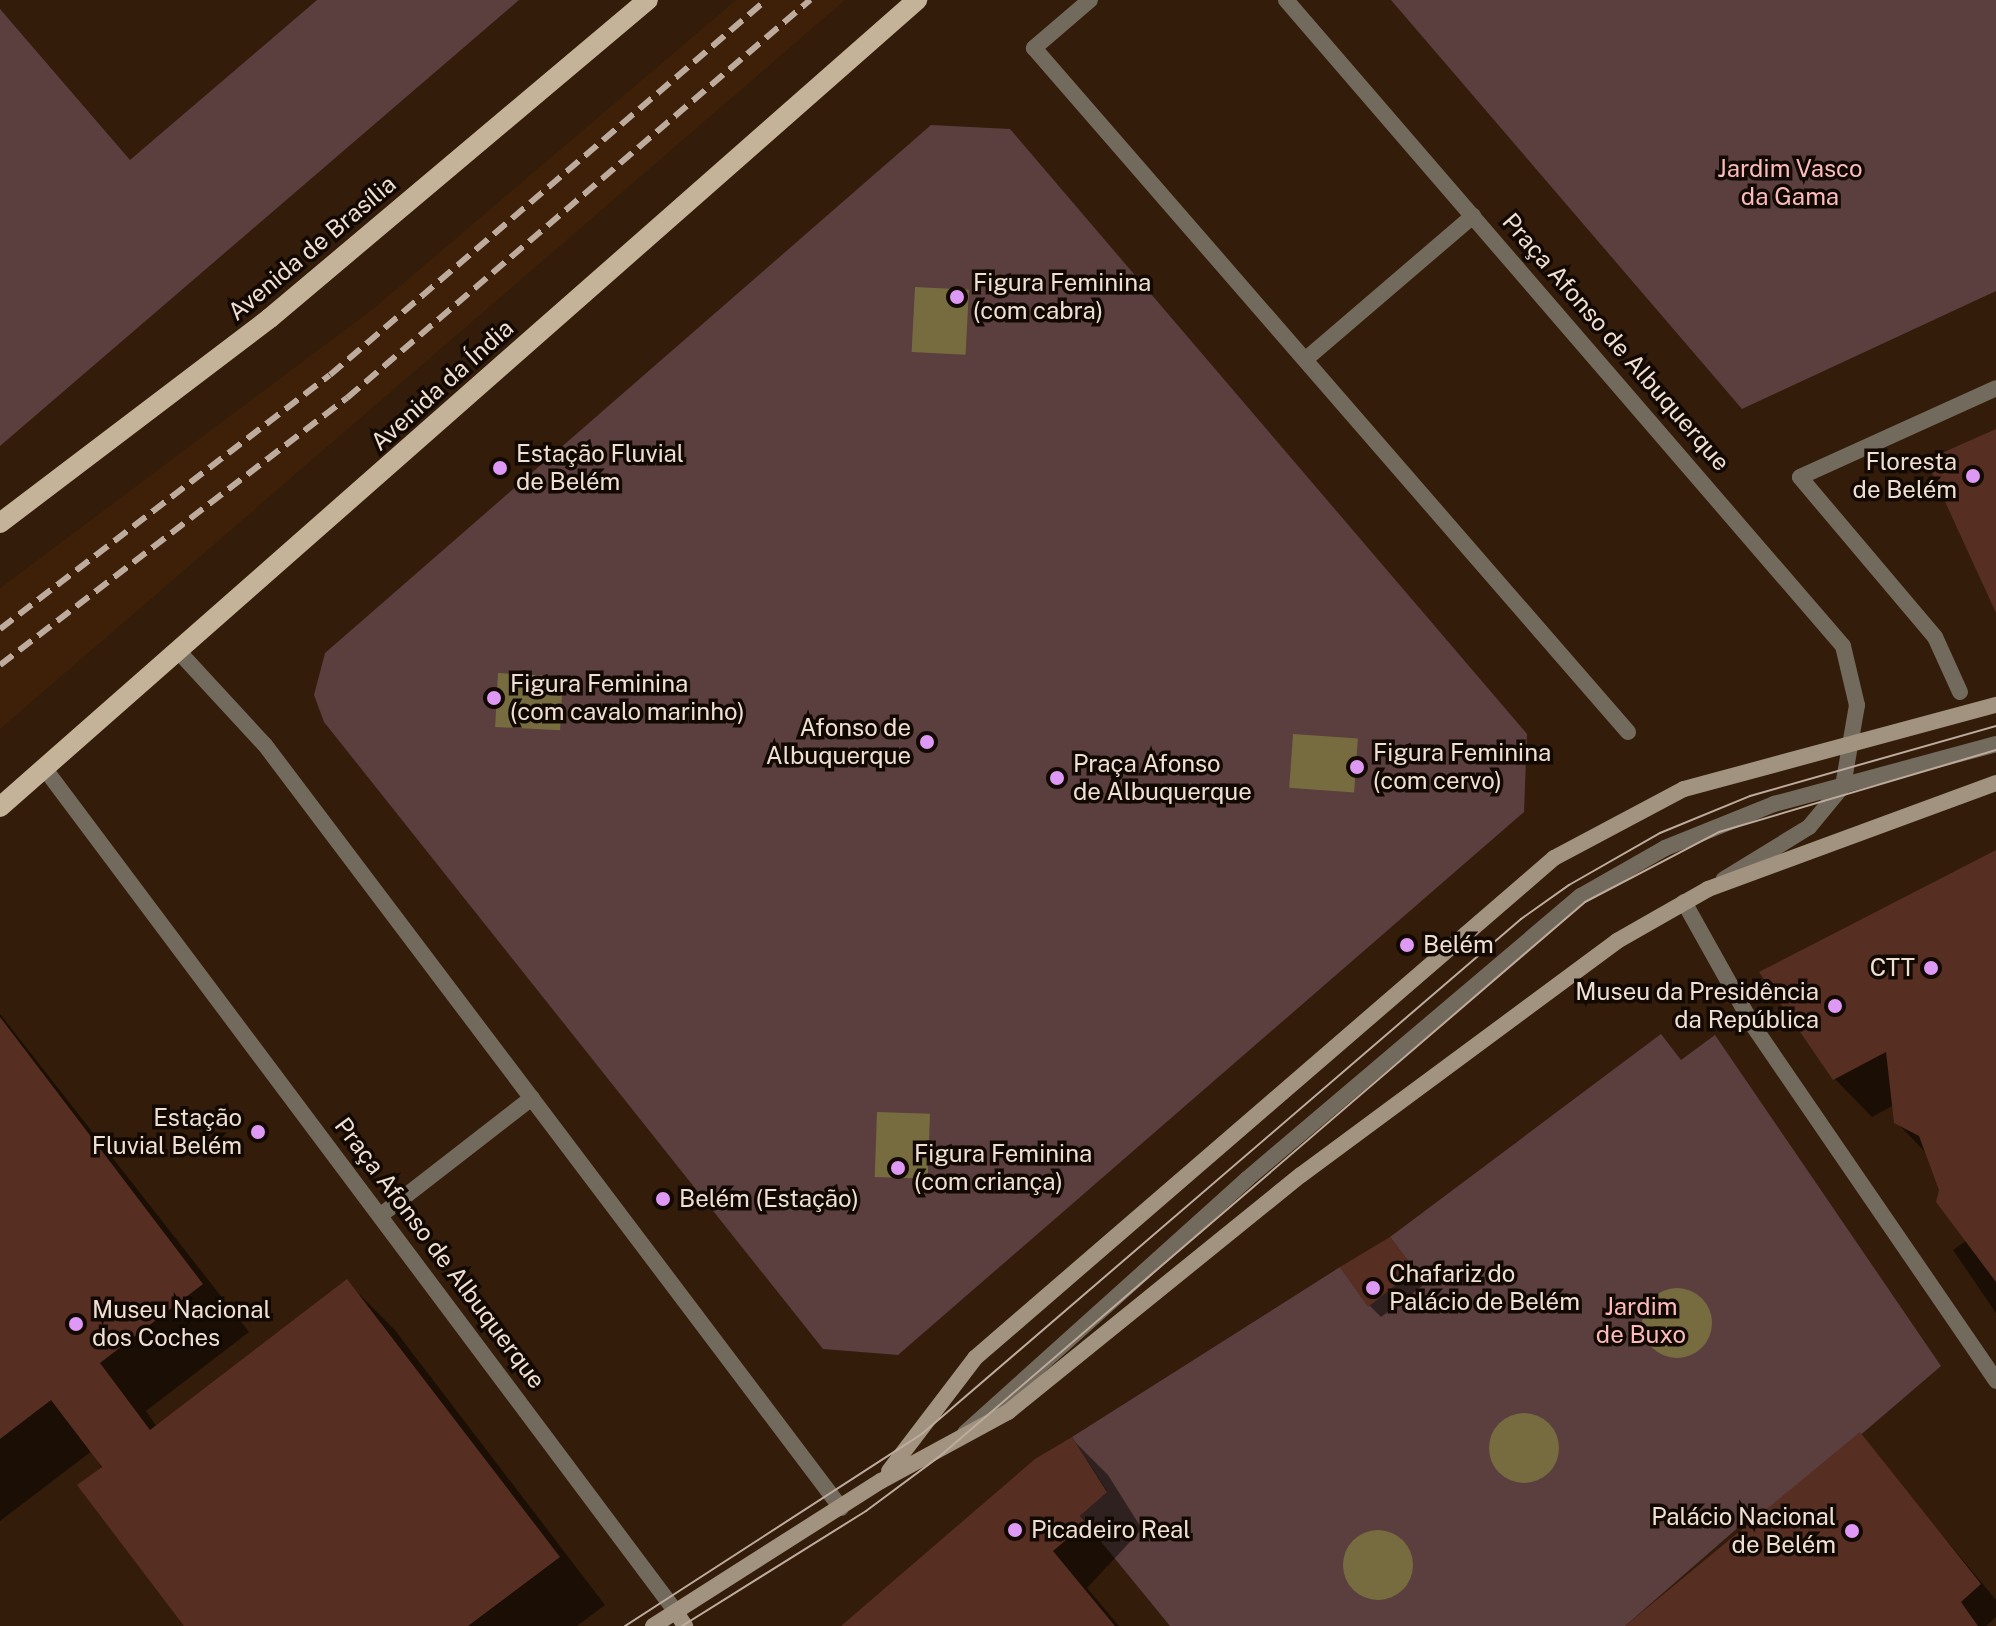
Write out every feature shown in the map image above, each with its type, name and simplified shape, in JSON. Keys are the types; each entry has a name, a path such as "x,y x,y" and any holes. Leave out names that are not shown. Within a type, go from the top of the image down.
{"main road":[{"name":"Avenida de Brasília","path":"0,523 270,318 648,0"},
{"name":"Avenida da Índia","path":"0,807 180,653 917,0"},
{"name":"Praça Afonso de Albuquerque","path":"881,1481 975,1358 1554,858 1684,789 1856,740 1996,705"},
{"name":"Praça Afonso de Albuquerque","path":"681,1619 881,1481 1008,1412 1462,1053 1617,941 1708,889 1988,786"},
{"path":"653,1626 681,1619"}],"street":[{"path":"1090,0 1034,48 1628,732"},
{"name":"Praça Afonso de Albuquerque","path":"1286,0 1817,608 1853,675 1856,740 1843,786 1809,827 1708,889"},
{"path":"1306,359 1473,216"},
{"path":"1960,692 1935,637 1800,477 1996,388"},
{"path":"180,653 265,745 841,1508"},
{"name":"Praça Afonso de Albuquerque","path":"959,1439 1007,1389 1549,919 1665,848 1843,786 1996,744"},
{"name":"Praça Afonso de Albuquerque","path":"45,769 681,1619"},
{"path":"1684,902 1754,1027 1996,1381"},
{"path":"381,1215 532,1098"}],"shaded area":[{"path":"736,0 845,0 0,729 0,588 373,309"},
{"path":"915,287 969,290 966,355 912,352"},
{"path":"498,673 563,676 560,730 495,727"},
{"path":"1293,734 1358,739 1354,792 1289,788"},
{"path":"877,1112 930,1114 928,1179 875,1177"},
{"path":"1677,1288 1696,1294 1706,1304 1712,1323 1706,1342 1696,1352 1677,1358 1658,1352 1648,1342 1642,1323 1648,1304 1658,1294"},
{"path":"1524,1413 1543,1419 1553,1429 1559,1448 1553,1467 1543,1477 1524,1483 1505,1477 1495,1467 1489,1448 1495,1429 1505,1419"},
{"path":"1378,1530 1397,1536 1407,1546 1413,1565 1407,1584 1397,1594 1378,1600 1359,1594 1349,1584 1343,1565 1349,1546 1359,1536"}],"green space":[{"path":"317,0 519,0 0,446 0,9 130,160"},
{"name":"Jardim Vasco da Gama","path":"1391,0 1996,0 1996,291 1742,409"},
{"path":"931,125 1010,129 1527,734 1524,812 898,1355 823,1349 324,722 314,695 325,653"},
{"name":"Jardim de Buxo","path":"1661,1034 1681,1060 1715,1035 1941,1366 1758,1523 1748,1511 1737,1519 1741,1525 1625,1626 1170,1626 1080,1516 1107,1491 1072,1437 1340,1267 1368,1306 1415,1270 1390,1237"}],"building":[{"path":"1996,429 1996,613 1926,460"},
{"path":"1996,850 1996,1282 1936,1202 1939,1190 1919,1136 1894,1123 1886,1052 1833,1080 1759,972"},
{"name":"Museu Nacional dos Coches","path":"0,1017 203,1284 100,1363 150,1430 347,1279 560,1557 468,1626 184,1626 77,1485 102,1467 51,1400 0,1439"},
{"name":"Chafariz do Palácio de Belém","path":"1390,1237 1415,1270 1368,1307 1340,1267"},
{"name":"Palácio Nacional de Belém","path":"1860,1432 1981,1584 1961,1602 1978,1626 1625,1626"},
{"name":"Picadeiro Real","path":"1072,1437 1107,1492 1080,1516 1086,1523 1053,1551 1115,1626 841,1626 1035,1459"}],"tram line":[{"path":"625,1626 923,1433 1521,919 1569,885 1660,833 1750,796 1996,726"},
{"path":"682,1626 866,1511 940,1456 1585,902 1719,832 1996,750"}],"railway":[{"path":"0,629 330,375 766,0"},
{"path":"0,665 347,398 810,0"}],"place":[{"name":"Figura Feminina (com cabra)","path":"957,297"},
{"name":"Estação Fluvial de Belém","path":"500,468"},
{"name":"Floresta de Belém","path":"1973,476"},
{"name":"Figura Feminina (com cavalo marinho)","path":"494,698"},
{"name":"Afonso de Albuquerque","path":"927,742"},
{"name":"Figura Feminina (com cervo)","path":"1357,767"},
{"name":"Praça Afonso de Albuquerque","path":"1057,778"},
{"name":"Belém","path":"1407,945"},
{"name":"CTT","path":"1931,968"},
{"name":"Museu da Presidência da República","path":"1835,1006"},
{"name":"Estação Fluvial Belém","path":"258,1132"},
{"name":"Figura Feminina (com criança)","path":"898,1168"},
{"name":"Belém (Estação)","path":"663,1199"},
{"name":"Chafariz do Palácio de Belém","path":"1373,1288"},
{"name":"Museu Nacional dos Coches","path":"76,1324"},
{"name":"Picadeiro Real","path":"1015,1530"},
{"name":"Palácio Nacional de Belém","path":"1852,1531"}]}
